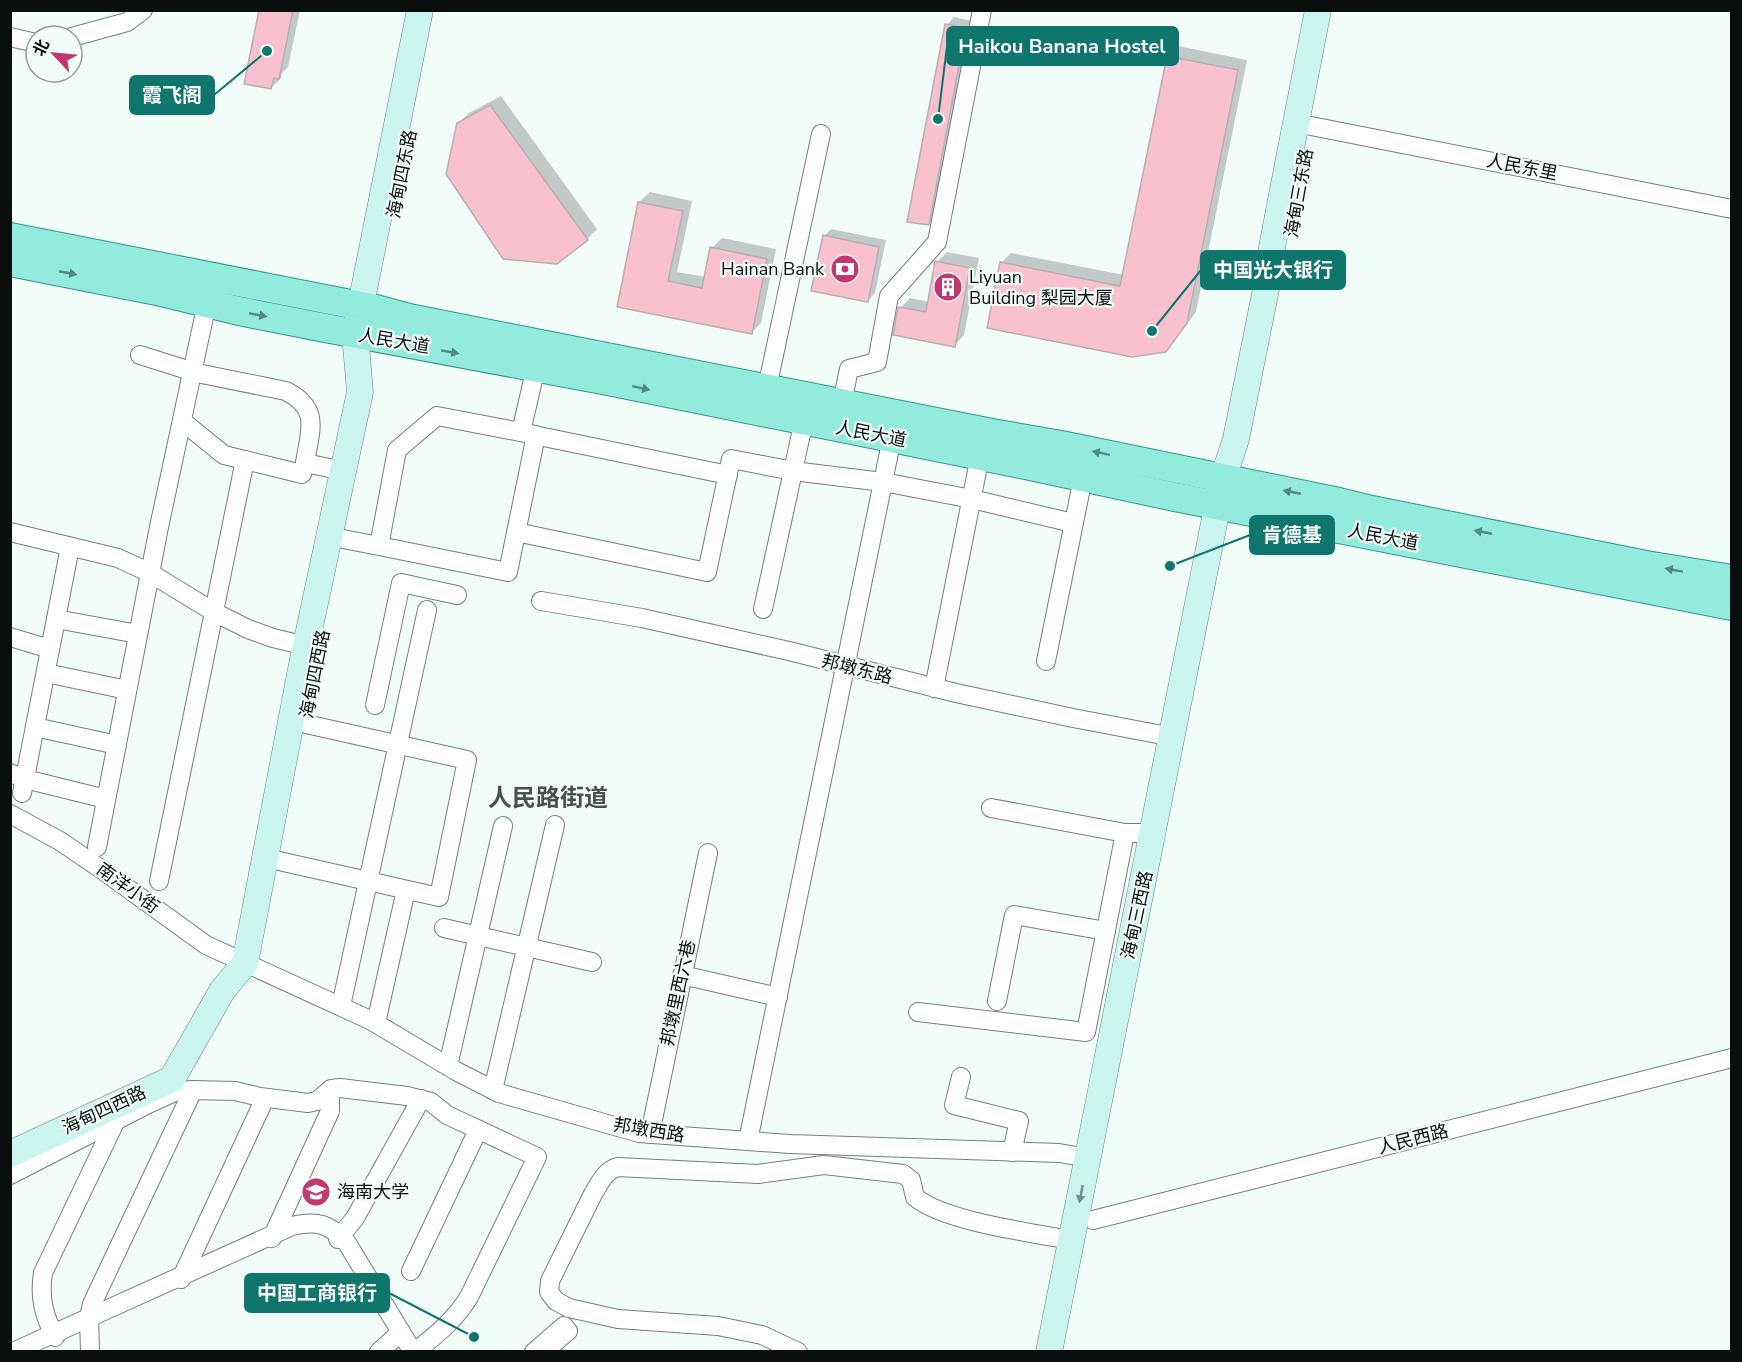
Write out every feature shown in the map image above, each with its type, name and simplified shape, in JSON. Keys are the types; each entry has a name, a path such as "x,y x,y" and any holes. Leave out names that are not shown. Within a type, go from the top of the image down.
{"main road":[{"name":"海甸四东路","path":"369,307 420,10"},
{"name":"海甸四东路","path":"363,336 436,10"},
{"path":"1230,479 1268,284 1270,258 1284,181 1318,10"},
{"name":"海甸三东路","path":"1230,479 1252,442 1335,10"},
{"name":"人民大道","path":"10,237 369,307 409,318 842,404 1061,444 1646,565 1731,579"},
{"name":"人民大道","path":"10,262 363,336 536,367 1225,507 1731,606"},
{"name":"海甸四西路","path":"251,966 306,646 360,392 363,336"},
{"name":"海甸四西路","path":"14,1166 172,1079 222,991 251,966 279,861 373,394 363,336"},
{"name":"海甸三西路","path":"1067,1352 1230,479"},
{"name":"海甸三西路","path":"1049,1352 1173,737 1225,507"}],"street":[{"path":"84,34 127,22 143,10"},
{"path":"842,404 849,369 877,362 889,296 937,242 982,10"},
{"name":"人民东里","path":"1311,126 1731,209"},
{"path":"767,388 821,134"},
{"path":"97,847 150,573 207,303"},
{"path":"140,355 193,372 286,392 304,403 310,414 302,474 224,455 182,421"},
{"path":"528,434 536,367"},
{"path":"379,546 397,450 437,416 728,475"},
{"path":"763,609 804,420"},
{"path":"343,539 508,572 536,435 528,434"},
{"path":"748,1141 892,438"},
{"path":"934,688 980,456"},
{"path":"516,532 707,572 732,459 793,471 883,482 972,499 1073,523"},
{"path":"159,881 245,460"},
{"path":"305,463 344,471"},
{"path":"1046,661 1083,478"},
{"path":"11,536 118,558 150,573 214,612 248,629 306,646"},
{"path":"70,547 35,727 19,782 106,799"},
{"path":"375,705 401,583 458,595"},
{"name":"邦墩东路","path":"541,601 642,618 789,651 934,688 1173,737"},
{"path":"341,1006 426,615 394,613"},
{"path":"56,619 138,634"},
{"path":"10,637 50,649"},
{"path":"46,673 127,690"},
{"path":"279,861 439,897 468,760 306,724"},
{"path":"35,727 117,745"},
{"path":"991,808 1125,833 1154,833"},
{"name":"南洋小街","path":"13,817 60,841 206,945 251,966"},
{"path":"493,1090 555,825"},
{"path":"448,1066 503,826"},
{"path":"918,1012 1086,1032 1125,833"},
{"name":"邦墩里西六巷","path":"650,1134 708,853"},
{"path":"376,1023 406,890"},
{"path":"997,1000 1014,915 1106,931"},
{"path":"444,928 592,962"},
{"name":"邦墩西路","path":"251,966 376,1023 493,1090 639,1133 748,1141 1059,1153 1088,1158"},
{"path":"682,975 778,997"},
{"name":"人民西路","path":"1093,1220 1731,1058"},
{"path":"961,1077 954,1105 1019,1121 1012,1152"},
{"path":"10,1192 14,1166 177,1091 235,1091 265,1098 312,1102 330,1090 340,1088 381,1092 431,1102 447,1115 537,1157 469,1297 456,1316 414,1352 399,1334"},
{"path":"90,1352 89,1319 92,1305 193,1090"},
{"path":"273,1237 330,1111 330,1090"},
{"path":"182,1278 265,1098"},
{"path":"340,1238 356,1218 421,1099"},
{"path":"54,1335 41,1299 43,1273 116,1120"},
{"path":"411,1271 478,1130"},
{"path":"795,1351 762,1335 718,1326 618,1319 568,1308 556,1301 549,1292 550,1281 593,1194 611,1169 618,1167 758,1174 824,1165 894,1173 908,1176 915,1197 933,1208 972,1220 1071,1240"},
{"path":"13,1352 273,1237 307,1228 327,1231 340,1238 399,1334 407,1352"},
{"path":"534,1352 564,1326 568,1331 543,1352"},
{"path":"379,1352 399,1334"},
{"path":"24,1352 54,1335"}],"building":[{"path":"259,10 293,10 279,79 274,78 271,89 244,84"},
{"path":"945,24 966,28 929,225 907,222"},
{"path":"1167,56 1238,70 1187,323 1166,352 1132,357 987,328 1000,262 1120,286"},
{"path":"490,105 588,240 557,264 503,259 446,174 457,123"},
{"path":"638,202 683,211 668,281 702,288 710,247 767,259 752,334 617,307"},
{"name":"Hainan Bank","path":"823,235 879,247 868,302 811,291"},
{"name":"Liyuan Building 梨园大厦","path":"935,261 970,268 955,347 893,335 898,307 926,312"}],"place":[{"name":"霞飞阁","path":"267,51"},
{"name":"Haikou Banana Hostel","path":"938,119"},
{"name":"Hainan Bank","path":"845,269"},
{"name":"Liyuan Building 梨园大厦","path":"948,287"},
{"name":"中国光大银行","path":"1152,331"},
{"name":"肯德基","path":"1170,566"},
{"name":"海南大学","path":"316,1192"},
{"name":"中国工商银行","path":"474,1337"}],"district":[{"name":"人民路街道","path":"548,798"}]}
